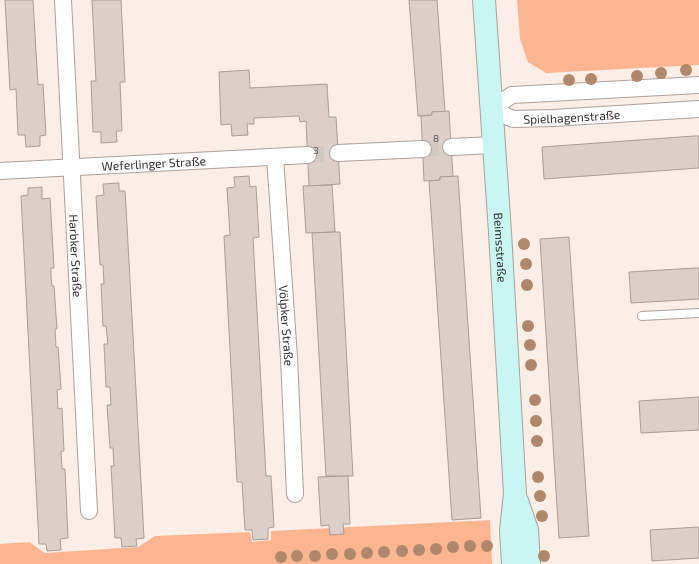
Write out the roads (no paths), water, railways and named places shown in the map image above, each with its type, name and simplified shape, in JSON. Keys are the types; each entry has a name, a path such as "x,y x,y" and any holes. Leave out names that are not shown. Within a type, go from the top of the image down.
{"street":[{"name":"Harbker Straße","path":"63,0 88,511"},
{"name":"Beimsstraße","path":"484,0 515,494 511,530 513,564"},
{"name":"Spielhagenstraße","path":"491,109 512,95 699,85"},
{"name":"Spielhagenstraße","path":"491,109 513,119 699,109"},
{"path":"451,147 494,144"},
{"path":"338,153 423,149"},
{"name":"Weferlinger Straße","path":"0,171 308,155"},
{"name":"Völpker Straße","path":"275,157 289,357 295,494"},
{"name":"Beimsstraße","path":"515,494 527,530 529,564"}],"lane":[{"path":"642,316 699,313"}],"tunnel":[{"path":"423,149 451,147"},
{"path":"308,155 338,153"}]}
